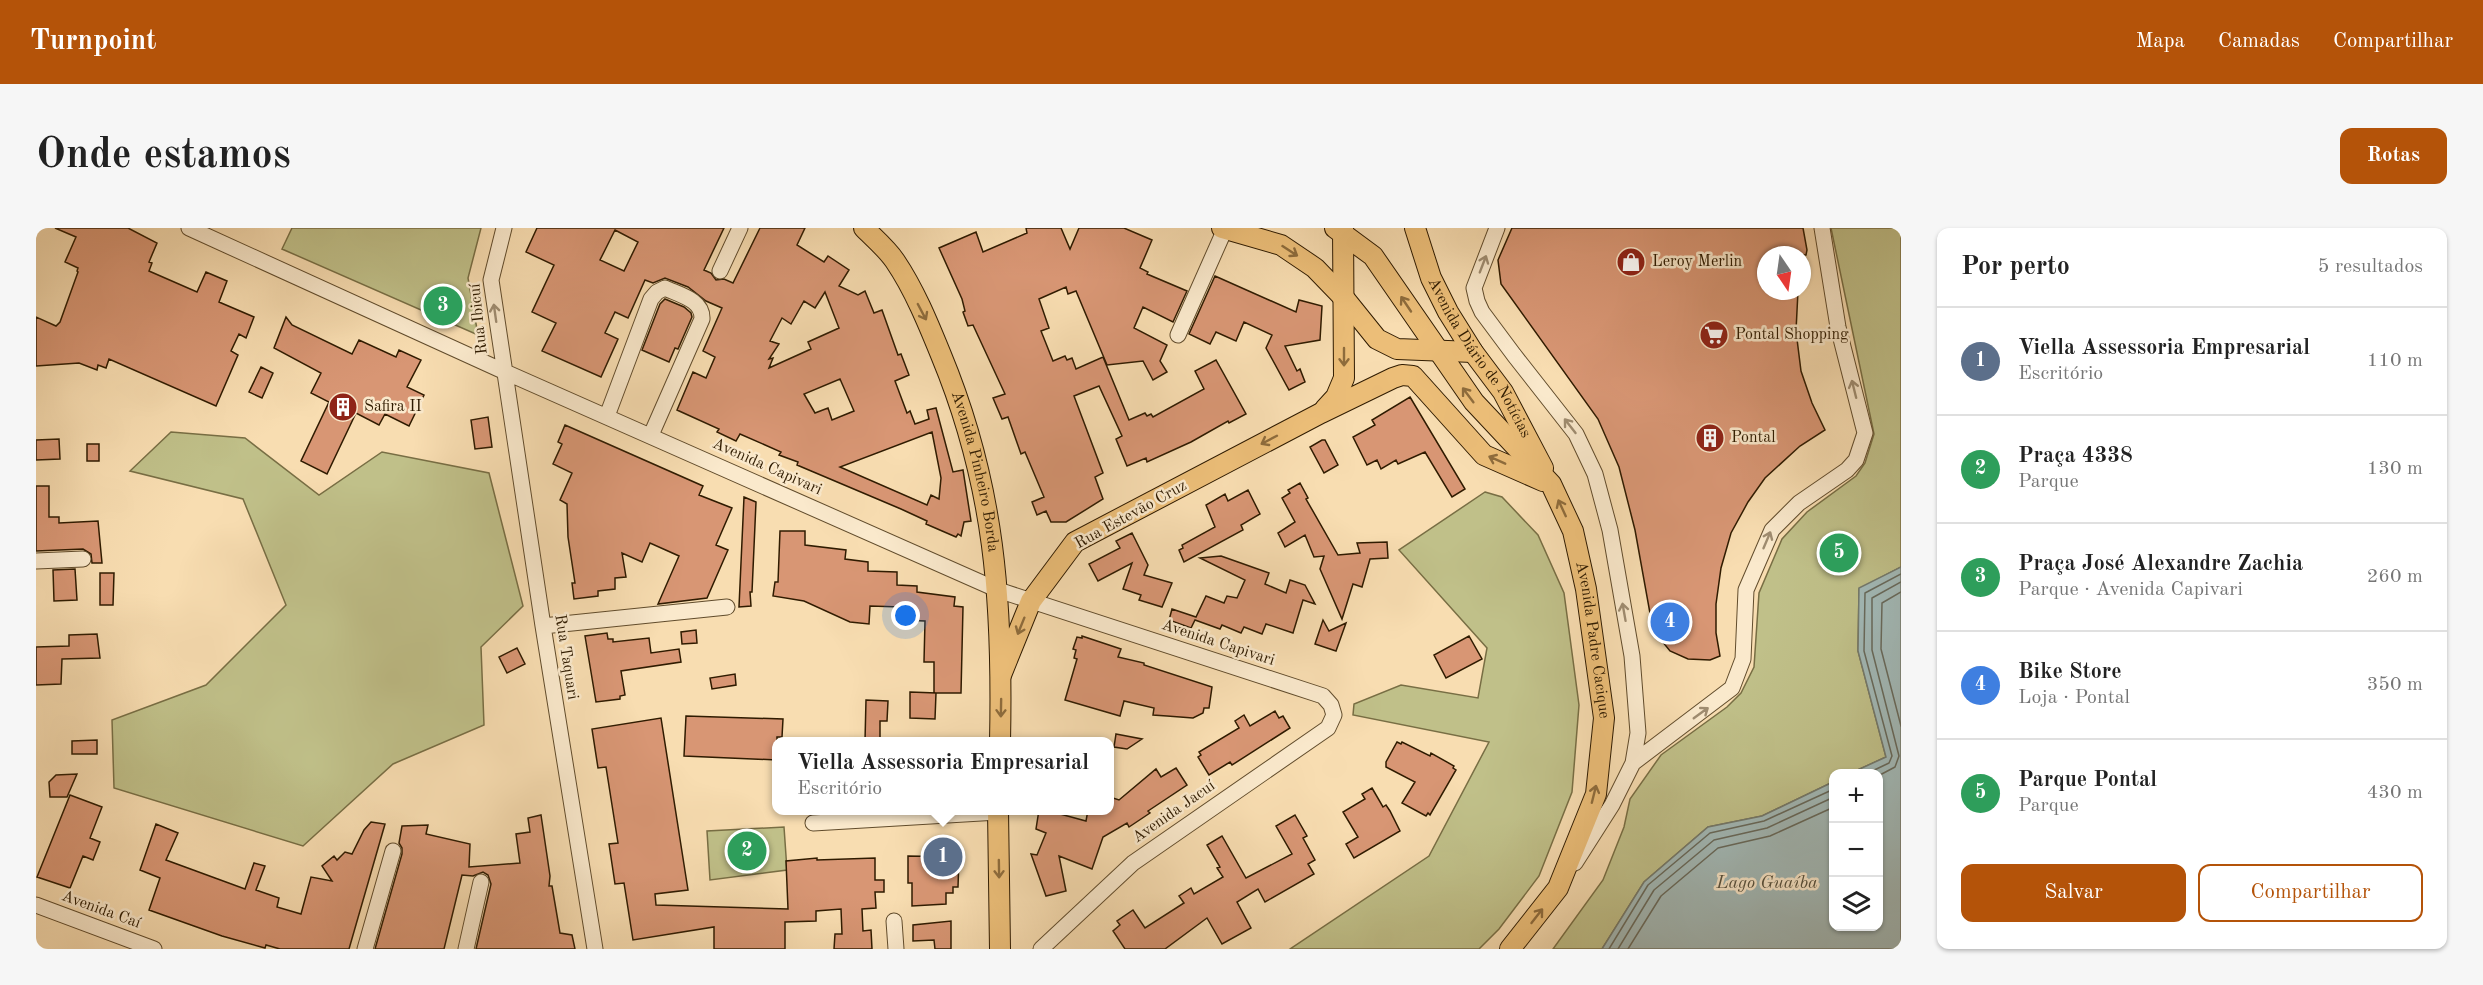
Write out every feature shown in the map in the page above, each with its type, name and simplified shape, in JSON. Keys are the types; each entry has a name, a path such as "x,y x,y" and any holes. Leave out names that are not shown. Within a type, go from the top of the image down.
{"main road":[{"name":"Avenida Pinheiro Borda","path":"864,228 894,260 928,324 958,397 980,473 990,521 998,590 1001,675 1000,737"},
{"path":"1224,228 1281,245 1316,268 1377,339 1398,348 1438,352 1473,352"},
{"name":"Avenida Diário de Notícias","path":"1415,228 1431,278 1448,312 1473,352 1503,392 1551,484"},
{"path":"1321,413 1336,397 1344,378 1344,298 1340,229"},
{"name":"Avenida Padre Cacique","path":"1340,229 1373,256 1474,402 1551,484 1573,531 1586,589 1604,718 1596,794 1558,888 1510,949"},
{"name":"Rua Estevão Cruz","path":"1001,675 1031,601 1075,542 1321,413 1393,378 1402,375 1413,376 1485,455 1551,484"},
{"path":"998,815 1000,949"}],"street":[{"name":"Avenida Capivari","path":"189,228 998,590 1323,696 1331,705 1334,716"},
{"name":"Rua Ibicuí","path":"503,370 491,280 504,228"},
{"path":"720,270 740,228"},
{"path":"1178,335 1224,228"},
{"path":"1497,228 1474,288 1477,301 1482,312 1514,355 1576,434 1595,474 1610,530 1632,656 1638,733 1633,763 1612,805 1558,888"},
{"path":"1633,763 1732,688 1743,658 1746,590 1772,530 1799,503 1847,470 1856,460 1862,447 1865,433 1838,327 1822,228"},
{"path":"607,416 651,299 665,288 699,305 702,319 651,435"},
{"name":"Rua Taquari","path":"503,370 595,949"},
{"path":"36,561 83,559"},
{"path":"543,626 727,607"},
{"name":"Avenida Jacuí","path":"1041,949 1133,863 1328,728 1334,716"},
{"path":"813,823 936,815"},
{"path":"365,949 393,851"},
{"path":"466,949 482,882"},
{"name":"Avenida Caí","path":"36,905 154,949"},
{"path":"894,921 896,949"}],"green space":[{"path":"292,228 481,228 468,278 478,335 282,249"},
{"path":"1831,228 1901,228 1901,567 1859,589 1858,651 1886,757 1860,769 1829,769 1829,784 1762,816 1708,827 1644,882 1602,949 1553,949 1603,880 1624,827 1630,799 1661,755 1727,707 1741,693 1754,667 1759,593 1782,539 1807,512 1856,476 1865,463 1874,434"},
{"path":"171,432 245,438 319,495 382,452 489,473 523,606 481,647 484,725 393,764 303,846 114,788 112,720 206,685 286,605 243,499 130,471"},
{"path":"1485,492 1502,497 1538,535 1564,593 1579,705 1572,792 1539,876 1499,929 1479,949 1290,949 1429,856 1489,742 1353,715 1354,704 1401,685 1478,698 1487,648 1399,550"},
{"path":"784,827 787,870 710,880 707,831"}],"water":[{"name":"Lago Guaíba","path":"1901,567 1901,949 1602,949 1644,882 1708,827 1762,816 1829,784 1829,931 1883,931 1883,769 1860,769 1886,757 1858,651 1859,588"}],"building":[{"path":"55,228 128,228 157,243 149,262 152,263 149,271 197,292 206,272 227,281 219,302 254,317 246,338 239,334 231,351 238,355 216,406 109,359 106,368 98,365 97,370 79,363 36,366 36,317 56,326 60,322 78,272 78,268 65,262 76,237"},
{"path":"537,228 724,228 704,270 711,273 716,280 724,279 733,283 760,228 805,228 797,245 824,262 828,256 849,270 839,286 858,295 865,291 874,313 882,310 898,355 901,354 909,375 895,381 907,413 910,411 915,424 929,419 927,410 936,408 953,472 963,470 971,521 964,522 961,536 958,534 956,537 926,524 927,521 901,509 797,465 798,462 779,455 781,452 740,434 736,441 717,432 719,429 677,410 693,372 706,378 715,357 703,351 722,308 706,301 688,287 665,278 653,283 645,280 628,318 615,312 605,333 618,339 601,377 542,351 556,323 532,312 554,265 526,252","holes":["615,230 638,242 624,271 600,260","825,292 839,328 808,342 811,349 769,368 773,358 769,359 779,344 770,341 782,318 791,324 804,301 815,308","840,379 854,411 832,420 828,408 815,413 804,394","932,432 941,478 939,499 931,495 927,505 840,467"]},
{"path":"1026,228 1061,228 1070,249 1079,228 1124,228 1152,240 1140,268 1148,272 1147,274 1187,291 1173,322 1143,307 1134,328 1167,345 1160,361 1167,372 1153,380 1143,361 1107,365 1076,291 1068,294 1066,287 1039,299 1049,328 1041,331 1053,361 1065,356 1067,360 1072,358 1076,369 1103,357 1129,420 1145,413 1153,417 1204,389 1195,371 1216,360 1246,414 1147,462 1146,458 1127,466 1116,439 1122,436 1099,386 1074,396 1103,473 1095,477 1103,499 1066,522 1051,522 1046,511 1037,515 1032,502 1044,497 1025,452 1021,454 1008,417 1002,419 993,398 1005,394 973,325 968,326 963,312 965,311 962,299 939,248 976,232 983,252 1027,233"},
{"name":"Pontal","path":"1512,228 1803,228 1806,246 1757,246 1757,300 1798,300 1796,331 1801,371 1812,403 1825,430 1800,446 1765,478 1748,502 1731,533 1721,568 1716,604 1716,633 1720,656 1710,660 1688,659 1670,651 1653,630 1635,530 1619,467 1598,419 1501,284 1498,260"},
{"path":"1215,276 1296,312 1299,300 1322,306 1320,340 1285,346 1297,371 1300,369 1305,382 1289,390 1266,348 1272,335 1244,322 1236,341 1216,332 1210,344 1189,334"},
{"path":"665,299 684,307 692,317 678,349 675,348 669,362 642,350 660,304"},
{"path":"286,317 292,325 352,354 359,340 396,357 399,350 421,360 407,387 424,395 409,426 385,414 379,425 356,413 327,474 301,461 329,402 311,393 321,373 274,348"},
{"path":"261,367 273,373 262,398 249,392"},
{"path":"1410,397 1465,489 1452,497 1425,452 1398,464 1396,460 1381,469 1377,460 1367,465 1353,437 1375,425 1372,420"},
{"path":"488,417 492,447 475,449 471,420"},
{"path":"565,425 703,486 699,495 732,508 716,545 728,550 707,598 658,604 679,556 650,543 642,562 622,553 626,577 615,578 615,589 598,591 598,596 574,599 572,583 575,583 568,537 567,504 560,500 572,473 553,464 562,444 558,442"},
{"path":"59,439 60,459 36,460 36,440"},
{"path":"1325,440 1338,465 1324,473 1310,447"},
{"path":"87,444 99,444 99,461 87,461"},
{"path":"1300,483 1308,498 1306,499 1338,555 1360,553 1357,543 1387,542 1388,558 1370,559 1362,587 1353,584 1342,619 1320,569 1324,556 1314,557 1305,535 1285,547 1278,533 1295,522 1282,498 1290,493 1288,490"},
{"path":"36,486 49,486 49,517 59,517 59,523 98,521 102,563 92,563 91,554 83,549 36,551"},
{"path":"1248,490 1260,514 1241,525 1243,530 1184,562 1179,550 1183,548 1182,545 1215,527 1206,505 1225,494 1228,501"},
{"path":"744,497 756,502 752,592 750,592 751,606 739,607"},
{"path":"780,531 805,531 805,545 846,550 845,559 868,562 868,571 897,572 897,585 917,586 917,592 955,597 954,606 963,607 961,693 934,693 934,662 924,662 925,621 900,620 901,607 870,606 869,624 850,622 804,601 773,596 775,582 778,582"},
{"path":"1132,533 1148,565 1144,575 1172,583 1162,607 1139,600 1141,595 1123,589 1132,563 1098,581 1089,564 1120,548 1116,541"},
{"path":"1221,556 1269,573 1265,584 1286,593 1290,580 1305,585 1315,604 1303,600 1293,633 1266,624 1262,634 1244,627 1241,633 1222,625 1220,629 1195,620 1191,628 1169,620 1172,609 1196,617 1206,596 1224,603 1227,596 1237,598 1245,580 1200,558"},
{"path":"75,569 77,600 54,601 53,570"},
{"path":"100,573 114,573 113,605 100,605"},
{"path":"1323,620 1329,631 1346,623 1336,651 1315,644"},
{"path":"696,630 697,643 682,644 681,632"},
{"path":"607,633 608,639 613,639 613,642 649,638 651,653 679,649 681,662 621,671 625,695 620,696 620,699 596,702 585,636"},
{"path":"97,634 100,658 62,659 61,684 36,685 36,647 69,646 69,635"},
{"path":"1082,636 1121,649 1118,657 1144,663 1144,665 1212,687 1209,708 1204,708 1203,713 1193,718 1153,715 1154,708 1124,701 1120,716 1065,700 1077,659 1074,658 1076,650 1073,649 1077,637 1082,638"},
{"path":"1469,636 1482,659 1446,678 1434,655"},
{"path":"517,648 525,664 507,673 499,657"},
{"path":"735,674 736,685 712,689 710,678"},
{"path":"910,692 936,693 935,719 910,718"},
{"path":"866,700 888,701 887,721 880,721 880,737 865,737"},
{"path":"1275,711 1279,718 1283,716 1290,728 1232,765 1230,762 1209,775 1198,757 1201,755 1199,752 1239,728 1235,721 1244,715 1250,726"},
{"path":"686,716 783,719 782,737 772,737 772,760 684,756"},
{"path":"661,718 688,890 655,894 656,905 788,909 786,861 817,858 817,860 875,858 875,880 884,880 884,892 875,892 876,908 862,909 863,931 871,930 872,949 834,949 835,934 842,934 841,909 816,911 816,921 785,922 785,949 714,949 714,927 633,940 624,883 615,884 609,844 618,843 606,767 598,768 592,729"},
{"path":"1116,734 1142,739 1127,749 1114,747"},
{"path":"97,740 97,754 72,754 72,741"},
{"path":"1397,742 1401,744 1402,742 1430,756 1431,753 1454,766 1456,770 1430,815 1428,813 1426,816 1402,803 1415,782 1386,767 1386,762"},
{"path":"1176,768 1187,785 1148,811 1150,813 1129,827 1127,823 1103,837 1092,869 1059,856 1066,891 1046,896 1031,854 1037,855 1046,833 1036,829 1038,815 1064,815 1086,821 1087,815 1114,815 1114,798 1119,800 1156,769 1161,777"},
{"path":"77,774 67,797 50,797 49,782 56,775"},
{"path":"1372,788 1383,807 1386,805 1390,811 1400,831 1354,858 1346,844 1358,837 1343,812 1365,799 1362,794"},
{"path":"70,795 102,807 90,838 100,842 93,860 83,856 70,888 37,877"},
{"path":"541,815 550,876 549,886 552,886 560,933 572,935 575,949 476,949 491,884 488,875 483,872 473,876 462,875 444,949 375,949 402,854 399,843 402,826 428,825 426,834 470,844 469,867 520,863 516,834 530,832 528,818"},
{"path":"1295,815 1307,836 1303,838 1315,860 1308,864 1314,874 1265,902 1258,889 1237,902 1251,928 1222,944 1207,918 1165,949 1125,949 1113,931 1120,925 1117,921 1133,910 1145,928 1184,903 1179,896 1191,888 1194,894 1223,877 1207,845 1222,836 1246,878 1292,854 1276,826"},
{"path":"371,822 385,824 349,949 280,949 266,945 265,948 222,936 149,910 160,878 140,870 156,824 178,833 166,860 245,889 254,863 265,866 256,890 279,898 277,907 301,914 311,877 332,881 322,866 334,856 337,860 345,852 352,854 364,830"},
{"path":"908,856 959,857 958,887 953,887 953,893 946,893 946,904 912,906 912,883 908,883"},
{"path":"951,921 951,949 935,949 934,940 913,941 913,925"}],"place":[{"name":"Leroy Merlin","path":"1631,262"},
{"name":"Praça José Alexandre Zachia","path":"443,306"},
{"name":"Pontal Shopping","path":"1714,335"},
{"name":"Safira II","path":"343,407"},
{"name":"Pontal","path":"1710,438"},
{"name":"Parque Pontal","path":"1839,553"},
{"name":"Bike Store","path":"1670,622"},
{"name":"Praça 4338","path":"747,851"},
{"name":"Viella Assessoria Empresarial","path":"943,857"}]}
